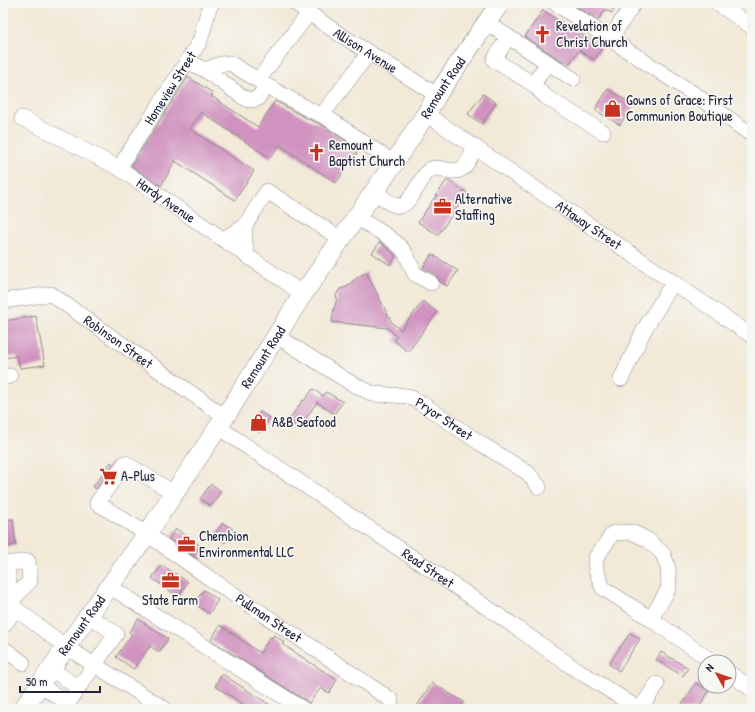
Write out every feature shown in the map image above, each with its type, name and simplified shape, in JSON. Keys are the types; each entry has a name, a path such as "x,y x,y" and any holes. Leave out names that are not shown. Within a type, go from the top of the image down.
{"main road":[{"name":"Remount Road","path":"24,709 66,646 147,534 303,294 394,163 437,95 500,3"}],"street":[{"name":"Homeview Street","path":"119,168 200,41 209,8 212,3"},
{"name":"Allison Avenue","path":"295,3 336,32 437,95"},
{"path":"555,3 696,96 752,135"},
{"path":"610,39 634,3"},
{"path":"717,3 752,27"},
{"path":"187,61 205,70 243,97 249,100 257,99 262,83 309,13"},
{"path":"487,23 573,80"},
{"path":"508,37 494,60 533,84 546,97 603,132"},
{"path":"322,115 369,53"},
{"path":"205,70 221,64 230,63 262,83 322,115 394,163"},
{"path":"533,84 548,63"},
{"name":"Attaway Street","path":"426,114 752,336"},
{"name":"Hardy Avenue","path":"22,118 119,168 303,294"},
{"path":"374,191 393,204 401,206 406,204 423,176 430,170 436,167 456,171 463,168 475,148"},
{"path":"223,239 244,227 267,191 341,239"},
{"path":"356,217 403,249 409,258 415,274 431,283"},
{"path":"244,227 246,255"},
{"path":"621,379 644,330 674,283"},
{"name":"Robinson Street","path":"3,301 51,294 221,422"},
{"name":"Pryor Street","path":"277,336 349,382 373,394 408,396 421,403 528,474 539,487"},
{"name":"Read Street","path":"221,422 571,666 640,709"},
{"name":"Pullman Street","path":"174,493 125,463 97,503 147,534 205,575 391,700"},
{"path":"650,619 669,588 668,568 663,554 648,540 632,532 613,533 595,560 596,570 602,588 701,654"},
{"path":"109,586 303,709"},
{"path":"3,626 10,603 66,646 164,709"},
{"path":"40,685 66,706 116,634 88,615"},
{"path":"3,648 23,663"},
{"path":"50,669 78,688"},
{"path":"737,679 752,689"},
{"path":"640,709 657,684"}],"building":[{"path":"571,3 618,3 612,13 605,10 598,20"},
{"name":"Revelation of Christ Church","path":"543,10 579,35 580,33 602,48 594,60 579,50 568,65 525,37"},
{"path":"188,77 213,93 211,96 258,127 275,101 322,125 359,150 336,183 280,145 270,158 201,112 190,129 254,171 235,200 175,161 161,186 131,166"},
{"path":"608,89 633,105 620,125 595,110"},
{"path":"483,94 496,103 482,124 468,114"},
{"name":"Alternative Staffing","path":"447,180 467,193 438,235 418,222"},
{"path":"380,242 396,256 390,265 372,253"},
{"path":"432,254 458,271 447,286 439,281 436,275 423,268"},
{"path":"366,272 392,323 401,330 423,301 437,312 408,352 394,340 397,337 388,328 332,322 337,299 336,295 340,289 347,287"},
{"path":"36,316 45,365 20,368 17,356 3,358 3,321"},
{"path":"313,389 323,396 326,392 343,402 334,414 317,402 299,429 288,421"},
{"name":"A&B Seafood","path":"260,412 270,418 259,433 250,426"},
{"path":"111,462 113,464 96,489 93,487"},
{"path":"211,484 221,491 211,506 200,499"},
{"path":"13,519 16,545 3,547 3,520"},
{"path":"223,523 234,530 225,543 214,535"},
{"name":"Chembion Environmental LLC","path":"176,529 205,549 198,559 169,539"},
{"name":"State Farm","path":"162,565 188,582 178,597 152,578"},
{"path":"204,590 218,600 209,614 194,603"},
{"path":"138,619 168,639 159,652 150,646 134,669 116,657 132,634 129,632"},
{"path":"220,625 260,653 270,637 271,638 274,635 284,642 282,644 337,680 329,693 321,688 309,703 211,640"},
{"path":"630,633 640,639 619,671 609,664"},
{"path":"661,652 688,668 683,676 656,660"},
{"path":"222,674 276,709 251,709 215,686"},
{"path":"432,683 464,702 459,709 415,709"},
{"path":"696,683 697,694 707,694 698,709 679,709"}],"place":[{"name":"Revelation of Christ Church","path":"543,34"},
{"name":"Gowns of Grace: First Communion Boutique","path":"613,108"},
{"name":"Remount Baptist Church","path":"316,153"},
{"name":"Alternative Staffing","path":"442,207"},
{"name":"A&B Seafood","path":"259,422"},
{"name":"A-Plus","path":"108,476"},
{"name":"Chembion Environmental LLC","path":"186,544"},
{"name":"State Farm","path":"170,580"}]}
